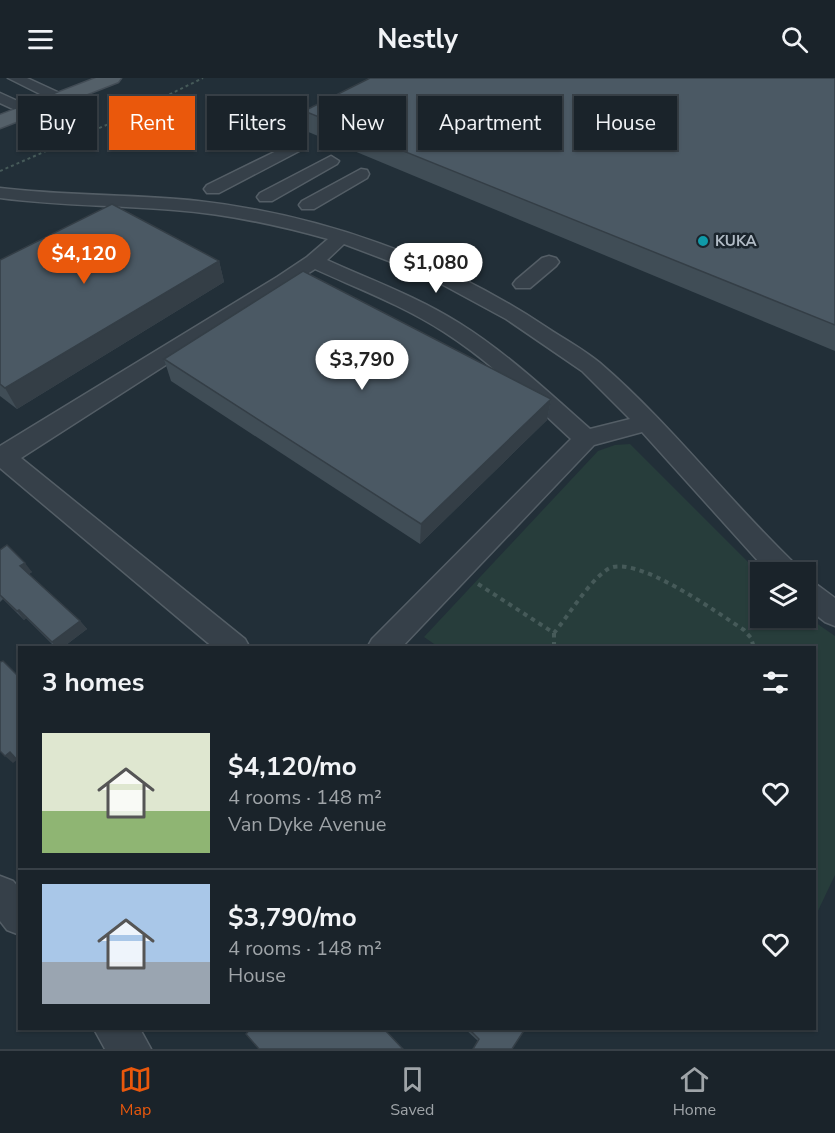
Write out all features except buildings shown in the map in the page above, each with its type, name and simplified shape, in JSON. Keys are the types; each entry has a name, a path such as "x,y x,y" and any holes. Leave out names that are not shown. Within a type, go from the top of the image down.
{"main road":[{"path":"65,96 111,78"},
{"path":"0,122 18,115"}],"street":[{"path":"15,78 56,96"},
{"path":"0,98 18,106"},
{"path":"213,189 289,150"},
{"path":"266,196 331,161"},
{"path":"308,205 361,174"},
{"path":"134,201 150,189"},
{"path":"0,193 201,207 273,219 342,237 454,280 526,321 592,369 647,422 756,545 774,562"},
{"path":"82,220 94,200"},
{"path":"233,646 2,457 314,261 342,237"},
{"path":"314,261 393,297 449,326 495,359 586,439"},
{"path":"523,284 549,262"},
{"path":"384,646 586,439 647,422"},
{"path":"816,600 835,614"},
{"path":"0,894 18,915"},
{"path":"115,1030 131,1049"}],"path":[{"path":"0,171 111,123 203,78"},
{"path":"554,646 554,633 599,576 616,565 638,567 744,630 751,638 753,646"},
{"path":"457,570 554,633"}],"green space":[{"path":"630,444 750,564 750,628 816,628 816,623 835,636 835,875 816,915 816,646 437,646 424,637 598,451 615,445"}],"place":[{"name":"KUKA","path":"703,241"}]}
